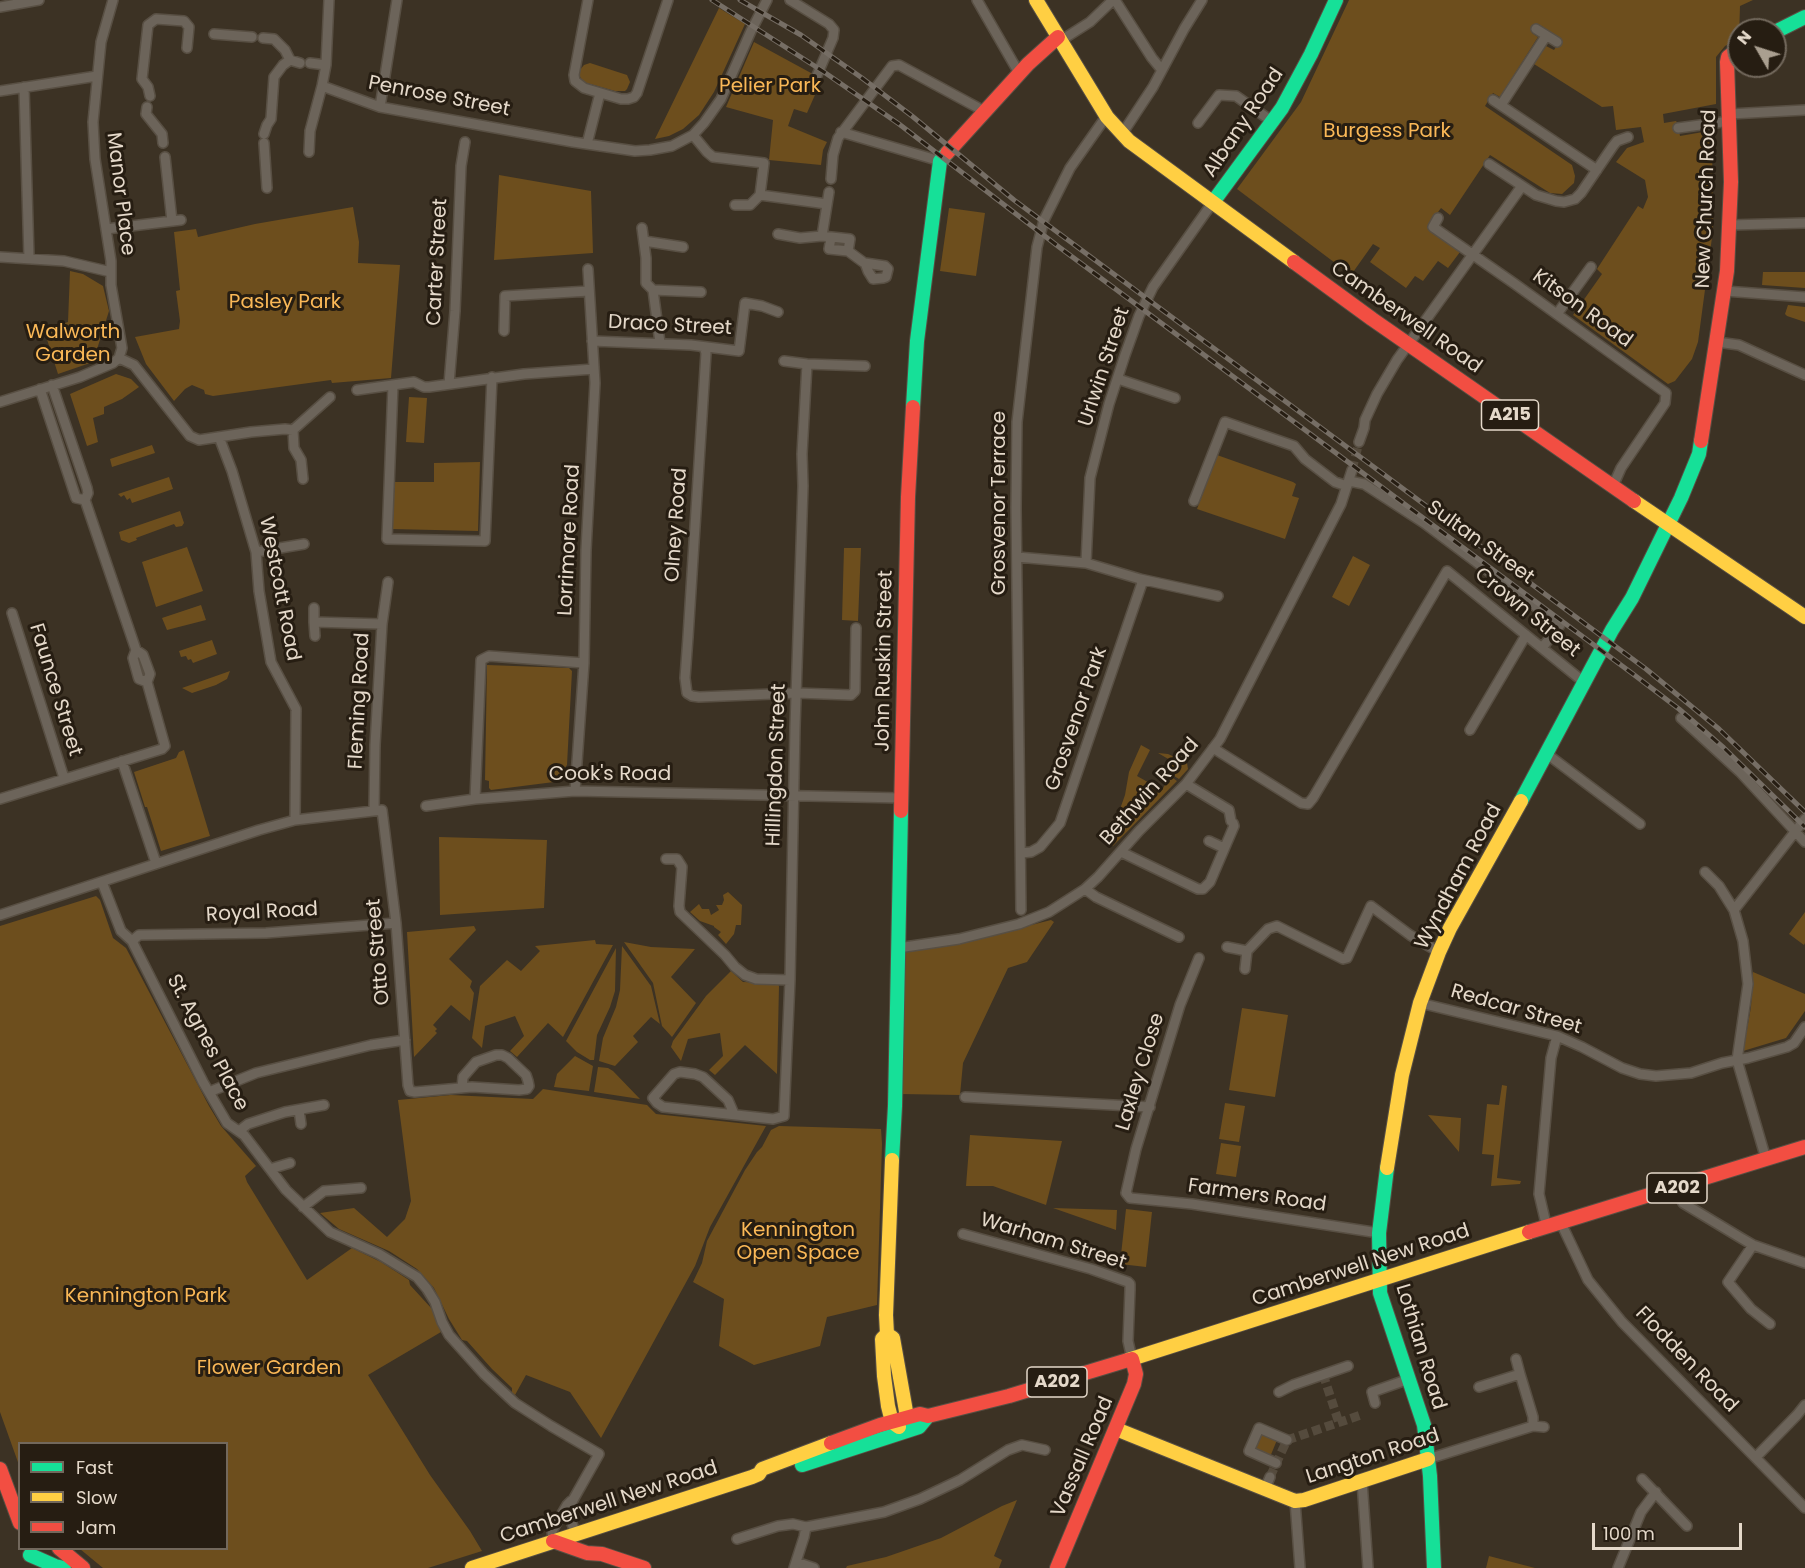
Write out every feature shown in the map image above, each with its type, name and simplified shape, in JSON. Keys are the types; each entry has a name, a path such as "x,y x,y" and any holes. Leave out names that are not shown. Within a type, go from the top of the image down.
{"main road":[{"name":"Camberwell Road","path":"1036,0 1107,117 1129,141 1408,344 1805,617"},
{"name":"Albany Road","path":"1213,202 1273,122 1295,85 1336,0"},
{"path":"1787,26 1805,16"},
{"path":"940,161 1019,73 1059,39"},
{"name":"New Church Road","path":"1668,523 1689,481 1699,454 1718,342 1730,225 1732,78"},
{"name":"John Ruskin Street","path":"892,1422 886,1396 882,1340 887,1334 886,1303 895,1107 908,497 917,341 940,161"},
{"name":"Wyndham Road","path":"1379,1280 1379,1233 1400,1084 1420,1003 1439,952 1612,630 1632,598 1668,523"},
{"name":"Camberwell New Road","path":"759,1474 762,1469 868,1429 920,1413 928,1416 1009,1396 1132,1359 1805,1147"},
{"name":"Lothian Road","path":"1379,1280 1380,1293 1424,1425 1434,1568"},
{"name":"John Ruskin Street","path":"887,1334 893,1338 907,1417"},
{"name":"Vassall Road","path":"1057,1568 1134,1384 1136,1374 1132,1359"},
{"name":"Camberwell New Road","path":"472,1568 759,1474 764,1476 795,1467 905,1431 919,1426 928,1416"},
{"path":"892,1422 905,1431"},
{"name":"Langton Road","path":"1116,1429 1268,1483 1295,1501 1428,1460"},
{"path":"0,1469 18,1516"},
{"path":"576,1534 597,1547 602,1554"},
{"path":"553,1541 590,1554 602,1554 644,1568"},
{"path":"62,1550 83,1568"},
{"path":"32,1561 64,1568"}],"street":[{"path":"0,7 39,0"},
{"name":"Manor Place","path":"113,0 101,42 93,122 94,149 111,261 111,285 122,348 119,358"},
{"path":"309,152 310,131 326,65 329,0"},
{"path":"380,107 397,0"},
{"path":"588,0 574,79 580,86 621,99 634,97 668,0"},
{"path":"735,205 750,205 760,195 764,163 713,157 693,135 721,99 767,0"},
{"path":"790,0 829,24 834,30 833,38 815,80"},
{"path":"976,0 1019,73"},
{"path":"1059,39 1090,22 1114,0 1161,69"},
{"path":"1122,134 1153,87 1161,69 1202,0"},
{"path":"150,96 148,87 142,79 148,25 156,19 184,21 189,27 187,48"},
{"path":"1536,29 1557,42"},
{"path":"214,34 252,37"},
{"path":"1546,36 1497,103 1597,170"},
{"path":"263,38 274,39 300,62"},
{"path":"267,188 264,139 267,125 272,119 274,77 283,65 300,62 326,65"},
{"path":"831,179 834,146 841,132 888,70 896,65 984,111"},
{"path":"0,91 97,76"},
{"name":"Penrose Street","path":"322,86 380,107 635,151 672,146 693,135"},
{"path":"24,87 29,258"},
{"path":"587,144 600,93"},
{"path":"1198,123 1220,95 1236,96 1273,122"},
{"path":"147,107 146,114 162,134 163,143"},
{"path":"1678,128 1730,117 1805,110"},
{"name":"Grosvenor Terrace","path":"1021,910 1017,422 1037,247 1044,220 1064,178 1107,117"},
{"path":"841,132 940,161"},
{"path":"1488,164 1544,198 1564,202 1575,199 1581,193 1617,141 1628,136"},
{"name":"Carter Street","path":"449,384 455,311 460,179 465,142"},
{"path":"106,229 177,220 165,157"},
{"path":"1359,442 1365,420 1377,394 1397,360 1522,186"},
{"path":"827,237 829,192"},
{"path":"760,195 827,204"},
{"name":"Urlwin Street","path":"1086,563 1090,478 1118,379 1145,301 1213,202"},
{"name":"Kitson Road","path":"1438,218 1433,227 1664,391 1667,396 1665,404 1621,468 1613,486"},
{"path":"1730,225 1805,224"},
{"path":"642,228 646,283 653,290 660,343"},
{"path":"778,234 800,238 850,239 848,251 865,263"},
{"path":"644,240 683,248"},
{"path":"0,257 64,261 111,272"},
{"path":"1557,314 1591,267"},
{"name":"Lorrimore Road","path":"575,791 584,663 586,550 595,383 588,269"},
{"path":"653,290 701,292"},
{"path":"504,331 505,296 589,291"},
{"path":"1725,291 1805,297"},
{"name":"Draco Street","path":"592,340 704,346 739,351 746,303 777,312"},
{"path":"1718,342 1739,345 1805,375"},
{"name":"Olney Road","path":"704,346 706,353 685,678 687,693 699,697 797,693"},
{"path":"0,402 108,366 119,358 134,365 190,436 199,440 285,429 293,430 330,397"},
{"path":"784,361 865,366"},
{"name":"Hillingdon Street","path":"734,1114 728,1100 703,1077 695,1074 680,1072 674,1074 653,1098 663,1107 773,1119 784,1116 790,980 802,454 807,364"},
{"path":"357,390 414,382 424,387 524,374 594,369"},
{"path":"393,385 387,539 485,541 492,378"},
{"path":"1118,379 1174,398"},
{"path":"0,799 162,749 165,746 147,682 139,679 133,658 136,650 85,500 88,493 87,488 52,385"},
{"path":"40,389 76,498 85,500"},
{"path":"1194,501 1225,422 1294,446 1305,459 1335,482 1348,484"},
{"path":"293,430 294,448 301,460 303,479"},
{"name":"Westcott Road","path":"219,437 232,471 256,552 271,662 296,709 295,820"},
{"name":"Bethwin Road","path":"898,948 959,939 1019,924 1049,912 1085,889 1098,877 1186,784 1213,748 1341,504 1352,470"},
{"name":"Sultan Street","path":"1348,484 1364,484 1424,523 1560,625 1542,648"},
{"path":"256,552 304,544"},
{"path":"1017,557 1086,563 1140,579 1218,596"},
{"name":"Crown Street","path":"1213,748 1301,803 1308,804 1447,571 1585,683"},
{"name":"Grosvenor Park","path":"1021,854 1040,847 1060,823 1142,584 1140,579"},
{"path":"382,624 388,582"},
{"path":"314,608 315,636"},
{"name":"Faunce Street","path":"12,613 64,778"},
{"name":"Fleming Road","path":"314,622 382,624 375,745 378,811"},
{"path":"797,693 851,695 855,691 856,628"},
{"path":"1470,730 1526,635"},
{"path":"475,799 482,660 489,656 584,663"},
{"path":"1681,718 1740,772 1805,842"},
{"path":"1547,754 1640,824"},
{"path":"122,761 156,863"},
{"path":"1121,852 1200,890 1210,882 1234,826 1229,810 1186,784"},
{"name":"Cook's Road","path":"426,806 475,799 575,791 902,798"},
{"path":"0,915 295,820 378,811"},
{"name":"Otto Street","path":"378,811 396,923 408,1085 410,1091 415,1092 462,1088"},
{"path":"1734,910 1805,819"},
{"path":"1209,841 1224,848"},
{"path":"666,859 677,859 682,867 680,912 735,967 745,975 756,979 790,980"},
{"path":"1705,872 1719,886 1734,910 1743,941 1748,984 1737,1060 1766,1159"},
{"name":"St. Agnes Place","path":"102,882 121,931 132,941 208,1092 227,1123 244,1135 286,1190 330,1232 379,1254 417,1277 435,1302 449,1335 484,1374 515,1403 599,1454 573,1500"},
{"path":"1085,889 1096,897 1179,937"},
{"path":"1245,969 1247,951 1268,929 1277,926 1343,959 1347,958 1371,906 1410,935 1439,952"},
{"name":"Royal Road","path":"132,941 139,935 266,933 396,923"},
{"path":"1227,947 1247,951"},
{"name":"Laxley Close","path":"1130,1198 1126,1193 1136,1149 1180,1005 1199,958"},
{"name":"Redcar Street","path":"1420,1003 1557,1036 1622,1068 1648,1076 1681,1075 1787,1047 1794,1042 1805,1027"},
{"path":"1547,1228 1539,1194 1551,1058 1557,1036"},
{"path":"208,1092 256,1073 371,1045 405,1040"},
{"path":"502,1055 526,1075 529,1086 519,1090 462,1088 463,1077 476,1062 502,1055"},
{"path":"965,1097 1150,1107"},
{"path":"239,1131 248,1124 285,1112 324,1105"},
{"path":"298,1110 301,1124"},
{"path":"270,1169 291,1163"},
{"path":"303,1207 324,1191 361,1188"},
{"path":"1675,1188 1683,1203 1753,1245 1805,1263"},
{"name":"Farmers Road","path":"1130,1198 1192,1204 1379,1233"},
{"name":"Flodden Road","path":"1561,1223 1588,1280 1622,1322 1805,1508"},
{"name":"Warham Street","path":"963,1234 1128,1282 1130,1284 1128,1341 1132,1359"},
{"path":"1753,1245 1728,1282 1751,1309 1770,1324"},
{"path":"1516,1359 1533,1417 1533,1426"},
{"path":"1279,1392 1348,1366"},
{"path":"1479,1387 1520,1374"},
{"path":"1375,1403 1372,1392 1409,1379"},
{"path":"1756,1457 1805,1405"},
{"name":"Langton Road","path":"1428,1460 1533,1426 1544,1427"},
{"path":"1276,1463 1249,1451 1259,1428 1287,1440"},
{"path":"737,1539 778,1526 793,1524 806,1527 884,1512 920,1499 960,1480 1008,1450 1022,1445 1045,1450"},
{"path":"1642,1479 1688,1526"},
{"path":"1362,1481 1368,1568"},
{"path":"1618,1568 1641,1512 1656,1492"},
{"path":"573,1500 569,1516 576,1534"},
{"path":"553,1541 552,1531 567,1505 573,1500"},
{"path":"1295,1501 1300,1568"},
{"path":"806,1527 795,1565 814,1568"}],"green space":[{"name":"Burgess Park","path":"1349,0 1753,0 1740,6 1740,18 1727,18 1727,45 1716,57 1716,104 1663,114 1664,123 1676,121 1680,136 1712,132 1713,230 1698,342 1692,359 1675,381 1668,384 1573,315 1602,274 1597,269 1638,206 1643,209 1648,197 1645,180 1616,162 1627,148 1644,142 1641,127 1616,130 1613,106 1602,107 1534,64 1546,46 1554,50 1561,39 1538,24 1532,33 1538,37 1500,97 1493,93 1485,106 1572,165 1574,183 1562,194 1550,193 1490,155 1450,215 1441,208 1427,227 1460,252 1448,268 1438,261 1423,281 1415,276 1406,288 1370,262 1380,248 1373,244 1351,275 1237,189 1301,102"},
{"path":"719,8 745,24 714,92 699,115 683,129 669,136 655,139"},
{"name":"Pelier Park","path":"754,42 822,79 807,113 794,109 788,126 827,142 823,150 821,165 769,160 773,120 726,107"},
{"path":"590,63 627,75 630,82 627,89 615,91 583,82 579,71 584,65"},
{"path":"499,175 591,191 593,253 494,260"},
{"name":"Pasley Park","path":"353,207 359,242 358,263 400,265 391,378 332,383 331,380 213,396 205,394 204,390 192,385 174,401 146,364 135,337 179,329 176,291 180,290 174,232 196,229 198,237 255,224"},
{"path":"949,208 985,213 976,276 940,271"},
{"name":"Walworth Garden","path":"70,271 83,274 103,286 109,311 93,362 58,374 44,330 68,322"},
{"path":"1763,272 1805,272 1805,288 1762,285"},
{"path":"1788,305 1805,307 1805,322 1785,314"},
{"path":"116,374 131,379 139,387 122,399 104,407 104,414 93,418 98,442 87,446 70,394"},
{"path":"409,397 427,398 424,443 406,442"},
{"path":"152,445 155,453 112,467 110,459"},
{"path":"1217,455 1296,484 1292,496 1299,498 1285,539 1197,509"},
{"path":"480,462 478,531 391,529 395,482 434,482 434,463"},
{"path":"169,477 173,489 132,503 130,498 127,500 124,495 121,497 118,494"},
{"path":"180,511 184,523 182,526 176,527 174,524 136,538 137,540 129,543 121,540 119,532"},
{"path":"187,547 203,591 156,607 142,562"},
{"path":"844,548 861,548 858,621 842,620"},
{"path":"1353,556 1370,565 1349,606 1332,597"},
{"path":"201,605 206,620 167,630 162,618"},
{"path":"212,640 217,654 193,663 186,656 181,657 179,651"},
{"path":"487,665 569,668 572,671 567,765 554,782 491,790 489,788 489,781 485,780"},
{"path":"230,671 227,679 216,685 192,693 182,688"},
{"path":"1141,745 1150,750 1137,776 1162,790 1170,776 1177,781 1113,846 1108,843 1125,795 1129,772"},
{"path":"184,750 210,836 161,851 134,772 176,758 179,752"},
{"path":"1158,753 1168,754 1187,763 1188,769 1179,779 1164,770 1170,760"},
{"path":"439,837 547,840 544,908 440,915"},
{"path":"728,892 742,905 741,925 736,925 734,934 726,944 718,935 721,932 714,926 700,921 690,912 699,904 702,909 709,909 711,915 719,910 716,905 722,905 723,895"},
{"name":"Kennington Park","path":"96,896 100,900 113,938 126,948 209,1106 221,1126 256,1166 245,1176 247,1182 307,1280 352,1248 381,1262 409,1280 410,1285 432,1309 441,1332 368,1375 430,1475 482,1551 428,1568 103,1568 81,1550 228,1550 228,1442 18,1442 18,1462 0,1412 0,926"},
{"path":"1805,912 1805,943 1804,945 1789,934"},
{"path":"1051,920 1054,922 1027,962 1008,968 963,1063 960,1095 900,1094 901,951 1000,933"},
{"path":"474,926 476,930 449,959 472,981 470,987 474,993 470,1021 451,1005 433,1025 437,1033 414,1057 407,932"},
{"path":"595,940 596,944 613,945 563,1037 548,1023 517,1057 510,1051 524,1036 515,1016 485,1026 482,1048 472,1038 480,986 507,960 521,971 540,951 535,946"},
{"path":"624,942 651,947 695,949 671,977 696,1003 672,1037 662,1026 653,983"},
{"path":"622,946 651,986 660,1024 651,1017 633,1036 638,1042 615,1066 599,1061 603,1038 616,1007 620,990"},
{"path":"616,948 615,991 597,1035 594,1060 590,1060 566,1041"},
{"path":"731,971 743,982 777,983 779,986 777,1074 745,1045 715,1075 709,1070 723,1056 720,1033 688,1039 681,1061 671,1047 706,996"},
{"path":"1753,972 1805,994 1805,1011 1786,1038 1743,1051 1751,1007"},
{"path":"1242,1008 1288,1015 1275,1097 1229,1090"},
{"path":"575,1056 593,1066 589,1091 554,1087 557,1074"},
{"path":"598,1067 613,1071 640,1099 594,1092"},
{"path":"1502,1085 1507,1086 1497,1178 1521,1181 1520,1184 1491,1186 1494,1155 1482,1154 1487,1104 1499,1105"},
{"path":"543,1089 647,1105 656,1114 766,1126 710,1227 695,1266 601,1438 570,1392 526,1375 515,1395 512,1393 512,1388 467,1341 462,1340 434,1288 417,1269 389,1251 339,1229 320,1213 354,1208 387,1237 405,1219 411,1201 398,1100 451,1095 533,1099"},
{"path":"1225,1103 1245,1106 1239,1142 1219,1139"},
{"path":"1428,1115 1461,1118 1459,1152"},
{"name":"Kennington Open Space","path":"779,1126 881,1129 877,1305 827,1317 820,1346 754,1365 719,1346 724,1299 693,1282 702,1263 707,1241 745,1170 771,1130"},
{"path":"970,1135 1062,1141 1046,1205 993,1186 966,1186"},
{"path":"1221,1143 1241,1146 1236,1177 1216,1174"},
{"path":"1053,1208 1117,1210 1116,1230"},
{"path":"1126,1209 1152,1212 1146,1267 1120,1264"},
{"path":"1260,1432 1277,1440 1270,1457 1253,1449"},
{"path":"1017,1500 994,1556 1002,1560 999,1568 846,1568 941,1538"},
{"path":"1489,1556 1535,1568 1486,1568"}],"tunnel":[{"path":"1352,470 1359,442"},
{"path":"1323,1374 1339,1423"},
{"path":"1270,1477 1287,1440 1361,1415"}],"railway":[{"path":"712,0 824,72 899,124 1059,247 1633,674 1679,709 1724,748 1805,827"},
{"path":"740,0 801,35 862,78 1014,200 1646,669 1719,729 1805,812"}],"traffic: fast":[{"path":"1213,202 1282,108 1336,0"},
{"path":"1787,26 1805,17"},
{"path":"913,407 917,341 940,161 947,153"},
{"path":"1521,801 1612,630 1632,598 1681,498 1699,454 1701,441"},
{"path":"892,1160 901,811"},
{"path":"1387,1168 1379,1233 1380,1293 1424,1425 1430,1476 1434,1568"},
{"path":"802,1465 919,1427 928,1416"},
{"path":"30,1555 64,1568"}],"traffic: slow":[{"path":"1036,0 1107,117 1129,141 1294,262"},
{"path":"1634,501 1805,617"},
{"path":"1387,1168 1402,1075 1420,1003 1450,928 1521,801"},
{"path":"892,1160 887,1334 882,1339 888,1406 892,1422 899,1427"},
{"path":"1128,1360 1529,1232"},
{"path":"887,1334 893,1338 907,1417"},
{"path":"1116,1429 1295,1501 1428,1459"},
{"path":"472,1568 752,1477 759,1474 762,1469 831,1443"}],"traffic: jam":[{"path":"947,153 1028,64 1058,37"},
{"path":"1701,441 1727,271 1731,182 1728,78"},
{"path":"1294,262 1634,501"},
{"path":"901,811 908,497 913,407"},
{"path":"1529,1232 1805,1147"},
{"path":"1057,1568 1134,1384 1136,1374 1132,1359"},
{"path":"831,1443 880,1425 920,1414 928,1416 1009,1396 1128,1360"},
{"path":"0,1469 18,1518"},
{"path":"553,1541 587,1553 602,1554 644,1568"},
{"path":"61,1550 83,1568"}],"park label":[{"name":"Flower Garden","path":"269,1369"}]}
